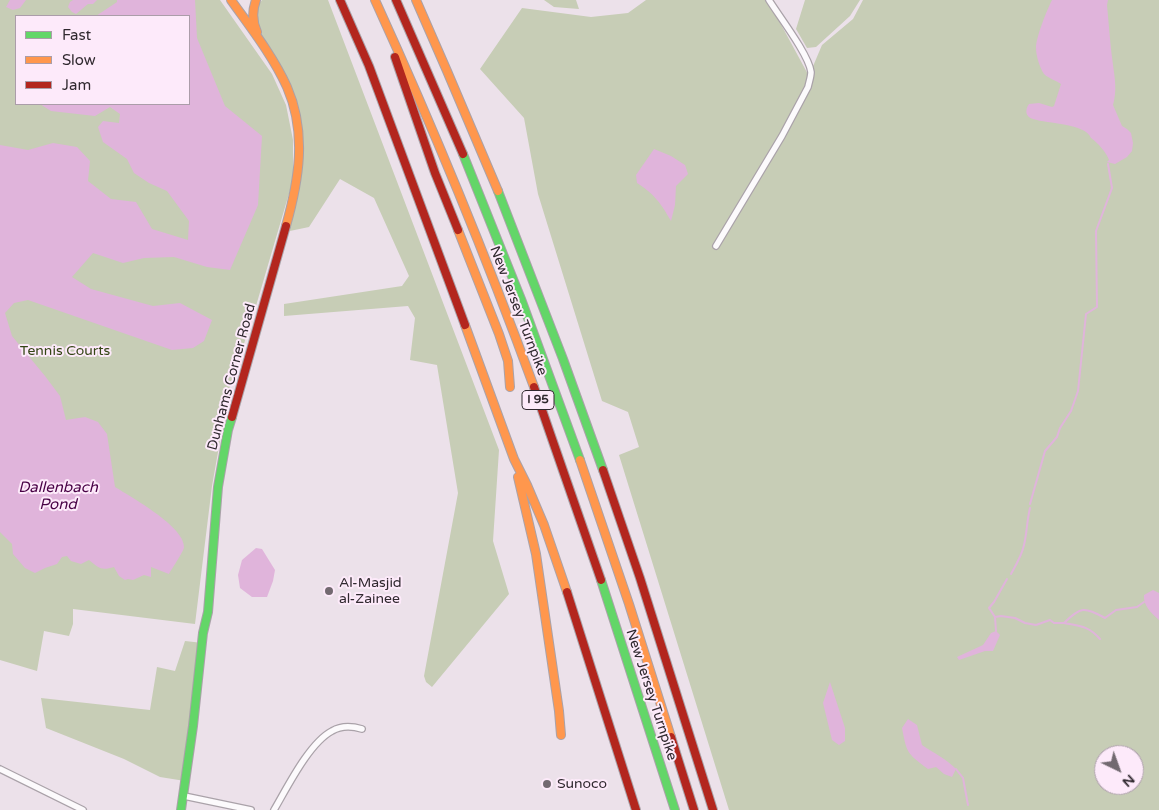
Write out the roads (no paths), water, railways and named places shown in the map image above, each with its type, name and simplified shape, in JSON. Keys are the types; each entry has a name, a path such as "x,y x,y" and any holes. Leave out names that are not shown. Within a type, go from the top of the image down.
{"main road":[{"path":"232,2 242,0"},
{"path":"256,0 252,12 260,41"},
{"path":"340,0 369,66 514,459 544,525 574,613 636,810"},
{"path":"375,0 432,164 499,334 508,361 510,387"},
{"name":"New Jersey Turnpike","path":"375,0 438,142 480,244 522,356 605,590 674,810"},
{"name":"New Jersey Turnpike","path":"396,0 450,120 496,232 550,376 623,583 659,693 694,810"},
{"name":"New Jersey Turnpike","path":"416,0 520,244 576,396 640,577 712,810"},
{"name":"Dunhams Corner Road","path":"181,810 208,612 218,492 228,430 286,232 298,180 300,158 300,138 297,120 287,87 260,41 232,2"},
{"path":"514,459 536,554 561,735"}],"street":[{"path":"716,246 782,136 808,87 810,78 811,71 805,55 769,0"},
{"path":"274,810 309,752 321,739 342,727 353,726 362,729"},
{"path":"0,769 70,807 84,810"},
{"path":"184,796 251,810"}],"water":[{"path":"10,0 26,0 20,8 13,10 6,7"},
{"path":"73,0 97,0 93,4 88,4 76,14 68,7"},
{"name":"Dallenbach Pond","path":"117,0 195,0 197,38 225,106 262,136 258,205 230,270 207,267 174,257 144,258 123,263 93,253 72,277 91,289 153,306 180,303 212,320 204,341 193,348 172,350 28,300 14,303 5,313 12,336 60,396 66,420 85,417 98,422 107,434 115,487 156,513 182,539 184,547 169,574 151,567 151,577 144,575 133,580 125,580 119,576 114,567 100,568 89,560 81,564 71,561 67,556 62,557 57,564 35,573 25,568 13,554 12,544 0,532 0,145 28,150 53,143 77,147 90,161 88,181 111,199 136,202 152,229 188,240 189,221 167,191 149,183 134,173 127,159 103,142 98,127 103,121 119,123 120,114 110,107 95,116 51,111 42,105 190,105 190,15 98,15 117,2"},
{"path":"1052,0 1108,0 1115,85 1113,105 1122,126 1131,133 1133,143 1132,151 1127,157 1115,164 1107,162 1109,160 1104,151 1082,129 1040,121 1027,115 1026,110 1029,104 1039,103 1054,106 1061,84 1044,74 1038,62 1036,51 1036,43"},
{"path":"654,149 671,156 685,165 688,174 676,186 675,205 671,221 657,199 637,183 636,175"},
{"path":"256,548 262,549 275,570 267,597 252,597 240,588 238,575 242,560"},
{"path":"1153,590 1159,593 1159,620 1148,609 1144,599 1144,595"},
{"path":"996,631 1000,635 993,651 985,651 959,660 957,657 983,645 991,633"},
{"path":"830,682 845,728 845,741 839,745 832,740 823,703"},
{"path":"908,719 917,725 922,745 956,769 952,777 944,774 936,767 928,769 909,752 902,728"}],"waterway":[{"path":"1030,504 1045,451 1057,437 1060,428 1071,411 1078,391 1086,314 1097,307 1096,231 1112,188 1108,164"},
{"path":"1011,574 1023,549 1030,508"},
{"path":"995,617 989,608 1007,579"},
{"path":"996,631 995,617 1015,618 1025,623 1036,625 1050,620 1054,623 1064,623 1079,611 1087,610 1105,618 1116,610 1137,607 1144,602"},
{"path":"1064,623 1088,629 1100,639"},
{"path":"956,769 963,778 968,805"}],"place":[{"name":"Al-Masjid al-Zainee","path":"329,591"},
{"name":"Sunoco","path":"547,784"}],"park label":[{"name":"Tennis Courts","path":"65,351"}]}
